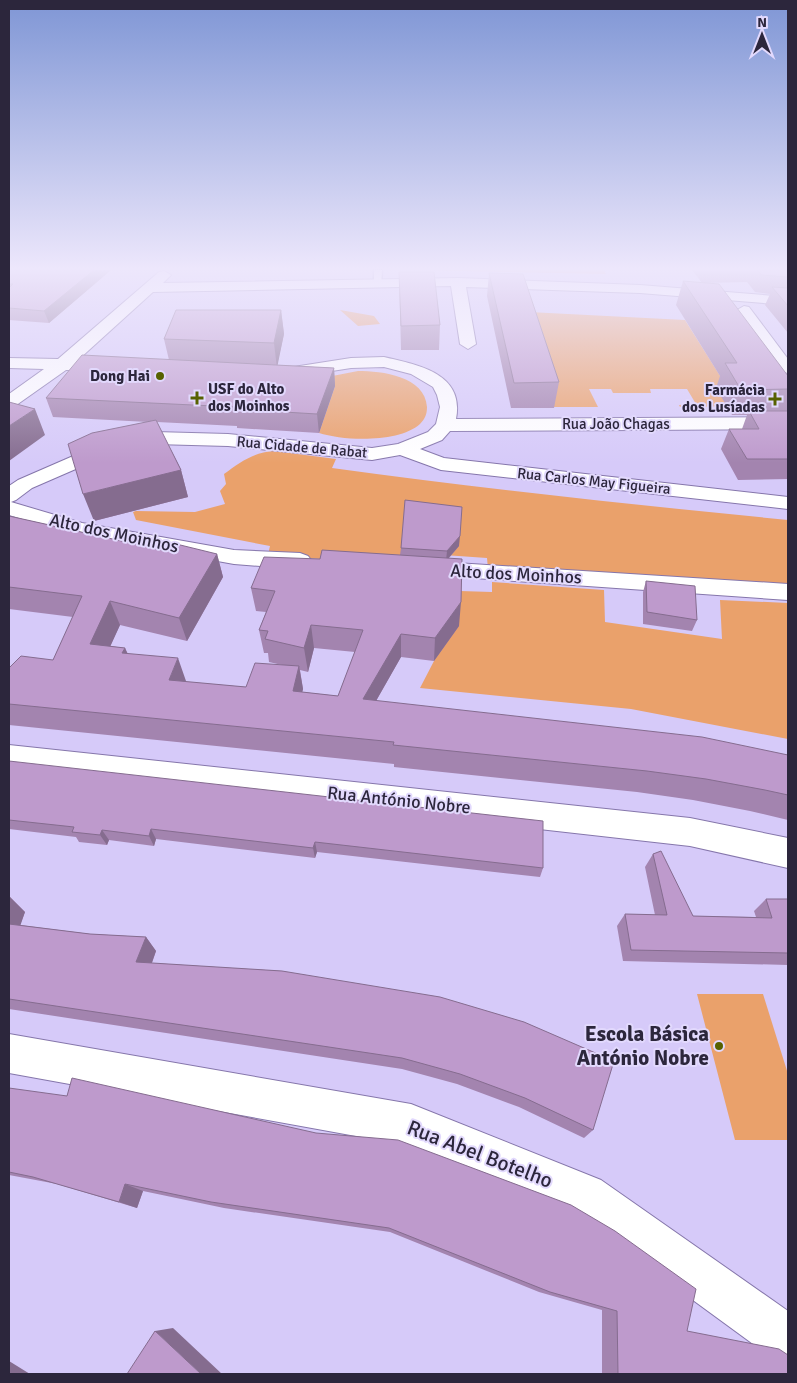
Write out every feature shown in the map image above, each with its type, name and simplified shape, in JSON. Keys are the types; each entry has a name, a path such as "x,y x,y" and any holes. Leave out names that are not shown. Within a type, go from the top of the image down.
{"street":[{"path":"9,402 63,364 97,335"},
{"path":"466,335 468,344"},
{"path":"762,335 788,369"},
{"path":"269,374 384,362 417,370 440,384 446,395 449,407 445,425"},
{"path":"9,363 134,367"},
{"name":"Rua João Chagas","path":"445,425 788,424"},
{"name":"Rua Cidade de Rabat","path":"9,496 24,484 94,454 155,438 228,440 372,454 402,449 435,436 445,425"},
{"name":"Rua Carlos May Figueira","path":"402,449 440,464 788,503"},
{"path":"754,499 759,494 760,486 788,485"},
{"name":"Alto dos Moinhos","path":"9,508 79,529 234,558 323,563"},
{"name":"Alto dos Moinhos","path":"401,568 788,592"},
{"name":"Rua António Nobre","path":"9,757 690,832 788,853"},
{"name":"Rua Abel Botelho","path":"9,1053 411,1125 586,1195 788,1340"}],"shaded area":[{"path":"535,335 694,335 739,406 680,407 679,405 696,404 687,389 650,389 651,393 613,393 611,389 589,389 598,407 554,407"},
{"path":"358,371 379,372 401,377 419,388 427,407 427,412 422,422 411,430 399,435 371,439 342,438 319,433 335,386 322,378"},
{"path":"274,451 336,459 332,468 560,496 788,520 788,587 593,572 488,569 487,558 444,555 398,562 374,563 268,555 270,546 136,520 133,512 136,511 195,512 225,504 220,491 226,484 224,474 260,453"},
{"path":"492,582 604,590 605,622 722,639 720,600 788,603 788,739 631,709 420,688 434,661 460,591 492,592"},
{"path":"697,994 763,994 788,1074 788,1140 735,1140"}],"building":[{"path":"166,335 276,335 274,343 164,339"},
{"path":"503,335 543,335 559,382 514,383"},
{"path":"718,335 757,335 788,376 788,389 741,390 725,363 737,363"},
{"path":"82,355 334,368 317,414 234,409 235,407 46,398"},
{"path":"9,402 35,409 9,426"},
{"path":"749,411 788,411 788,459 747,459 729,429 759,429"},
{"path":"156,420 181,470 83,494 68,444 92,433"},
{"path":"405,500 462,507 460,536 447,551 401,548"},
{"path":"9,516 162,550 168,542 217,554 179,618 110,601 90,644 125,648 122,653 178,658 169,680 246,687 255,663 299,666 293,691 338,696 363,630 311,625 304,648 265,639 268,631 259,630 275,591 251,588 264,557 320,559 322,550 462,559 461,602 435,638 401,634 363,699 702,737 788,755 788,795 706,779 647,771 393,745 394,742 9,704 9,668 21,656 53,660 82,596 9,587"},
{"path":"646,581 695,586 697,620 647,612"},
{"path":"9,761 543,821 543,868 315,842 313,848 151,829 149,836 102,830 100,835 72,832 74,827 9,820"},
{"path":"661,851 693,916 772,918 766,899 788,899 788,953 631,950 625,914 667,915 653,854"},
{"path":"9,924 90,934 146,937 136,962 282,971 440,997 524,1022 614,1061 593,1130 525,1098 460,1074 402,1058 9,999"},
{"path":"72,1078 316,1133 398,1140 571,1205 615,1231 696,1289 687,1331 779,1349 788,1355 788,1374 618,1374 617,1311 550,1292 389,1228 211,1202 125,1184 119,1202 9,1172 9,1088 67,1096"},
{"path":"155,1331 201,1374 127,1374"}],"place":[{"name":"Dong Hai","path":"160,376"},
{"name":"USF do Alto dos Moinhos","path":"197,398"},
{"name":"Farmácia dos Lusíadas","path":"775,399"},
{"name":"Escola Básica António Nobre","path":"719,1046"}]}
